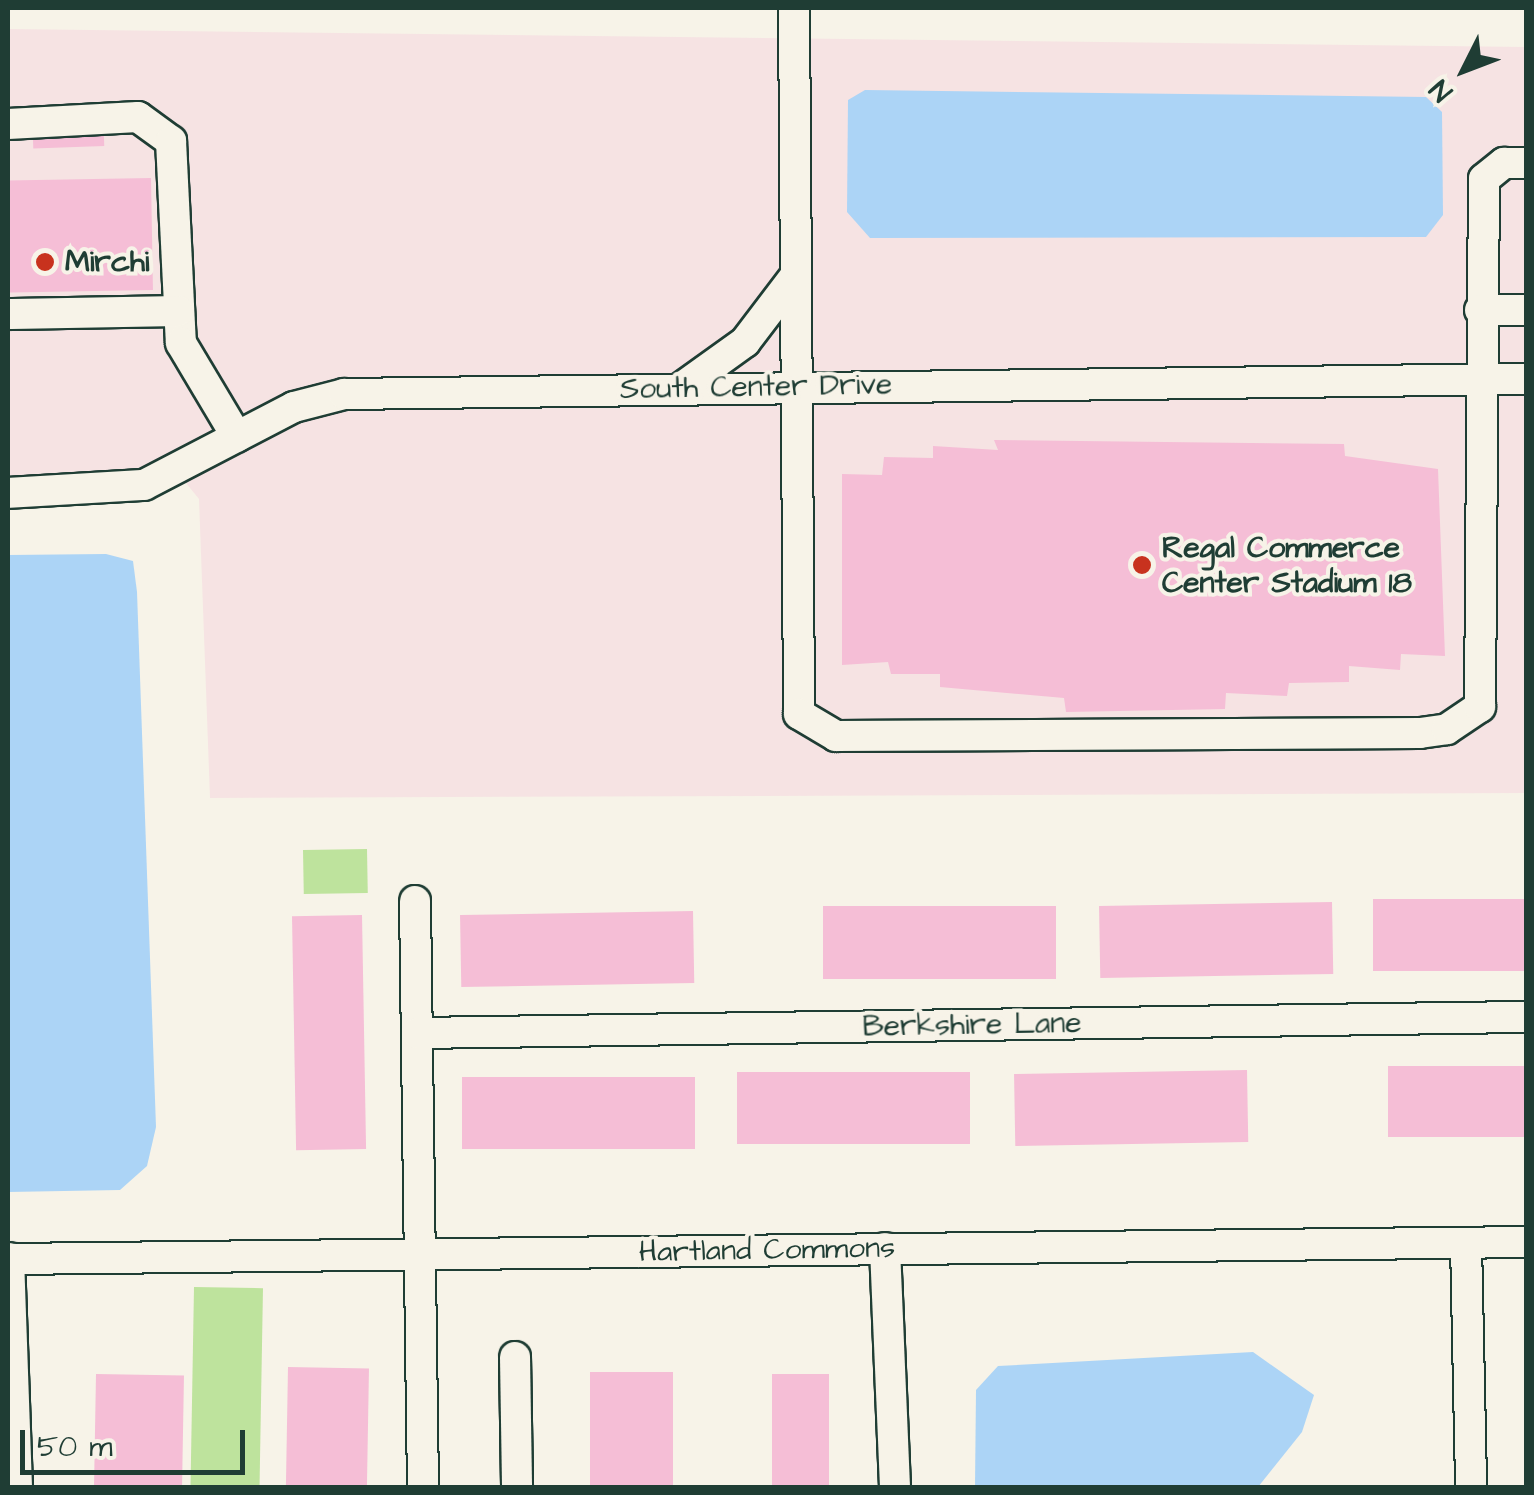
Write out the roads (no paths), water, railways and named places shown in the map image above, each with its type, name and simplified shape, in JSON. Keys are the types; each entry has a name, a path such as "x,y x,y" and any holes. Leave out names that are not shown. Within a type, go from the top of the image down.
{"street":[{"path":"794,8 799,714 822,731 850,739 1435,732 1480,707 1480,310 1484,178 1504,163 1526,163"},
{"path":"8,124 115,115 157,125 171,140 171,221"},
{"path":"8,135 148,137 162,160 178,312 190,362 237,437"},
{"path":"682,388 745,342 796,275"},
{"path":"1480,310 1526,310"},
{"path":"8,314 178,312"},
{"name":"South Center Drive","path":"8,493 144,485 237,437 344,394 1526,379"},
{"path":"415,901 423,1488"},
{"name":"Berkshire Lane","path":"417,1033 1526,1017"},
{"name":"Hartland Commons","path":"8,1258 1526,1242"},
{"path":"1466,1243 1471,1488"},
{"path":"885,1248 895,1488"},
{"path":"8,1258 16,1488"},
{"path":"515,1356 517,1488"}],"water":[{"path":"865,90 1426,97 1442,112 1443,215 1426,237 870,238 847,212 848,100"},
{"path":"106,554 133,561 137,592 156,1127 147,1166 120,1190 8,1192 8,555"},
{"path":"1253,1352 1314,1395 1302,1432 1258,1487 975,1487 976,1390 998,1366"}],"place":[{"name":"Mirchi","path":"45,262"},
{"name":"Regal Commerce Center Stadium 18","path":"1142,565"}]}
